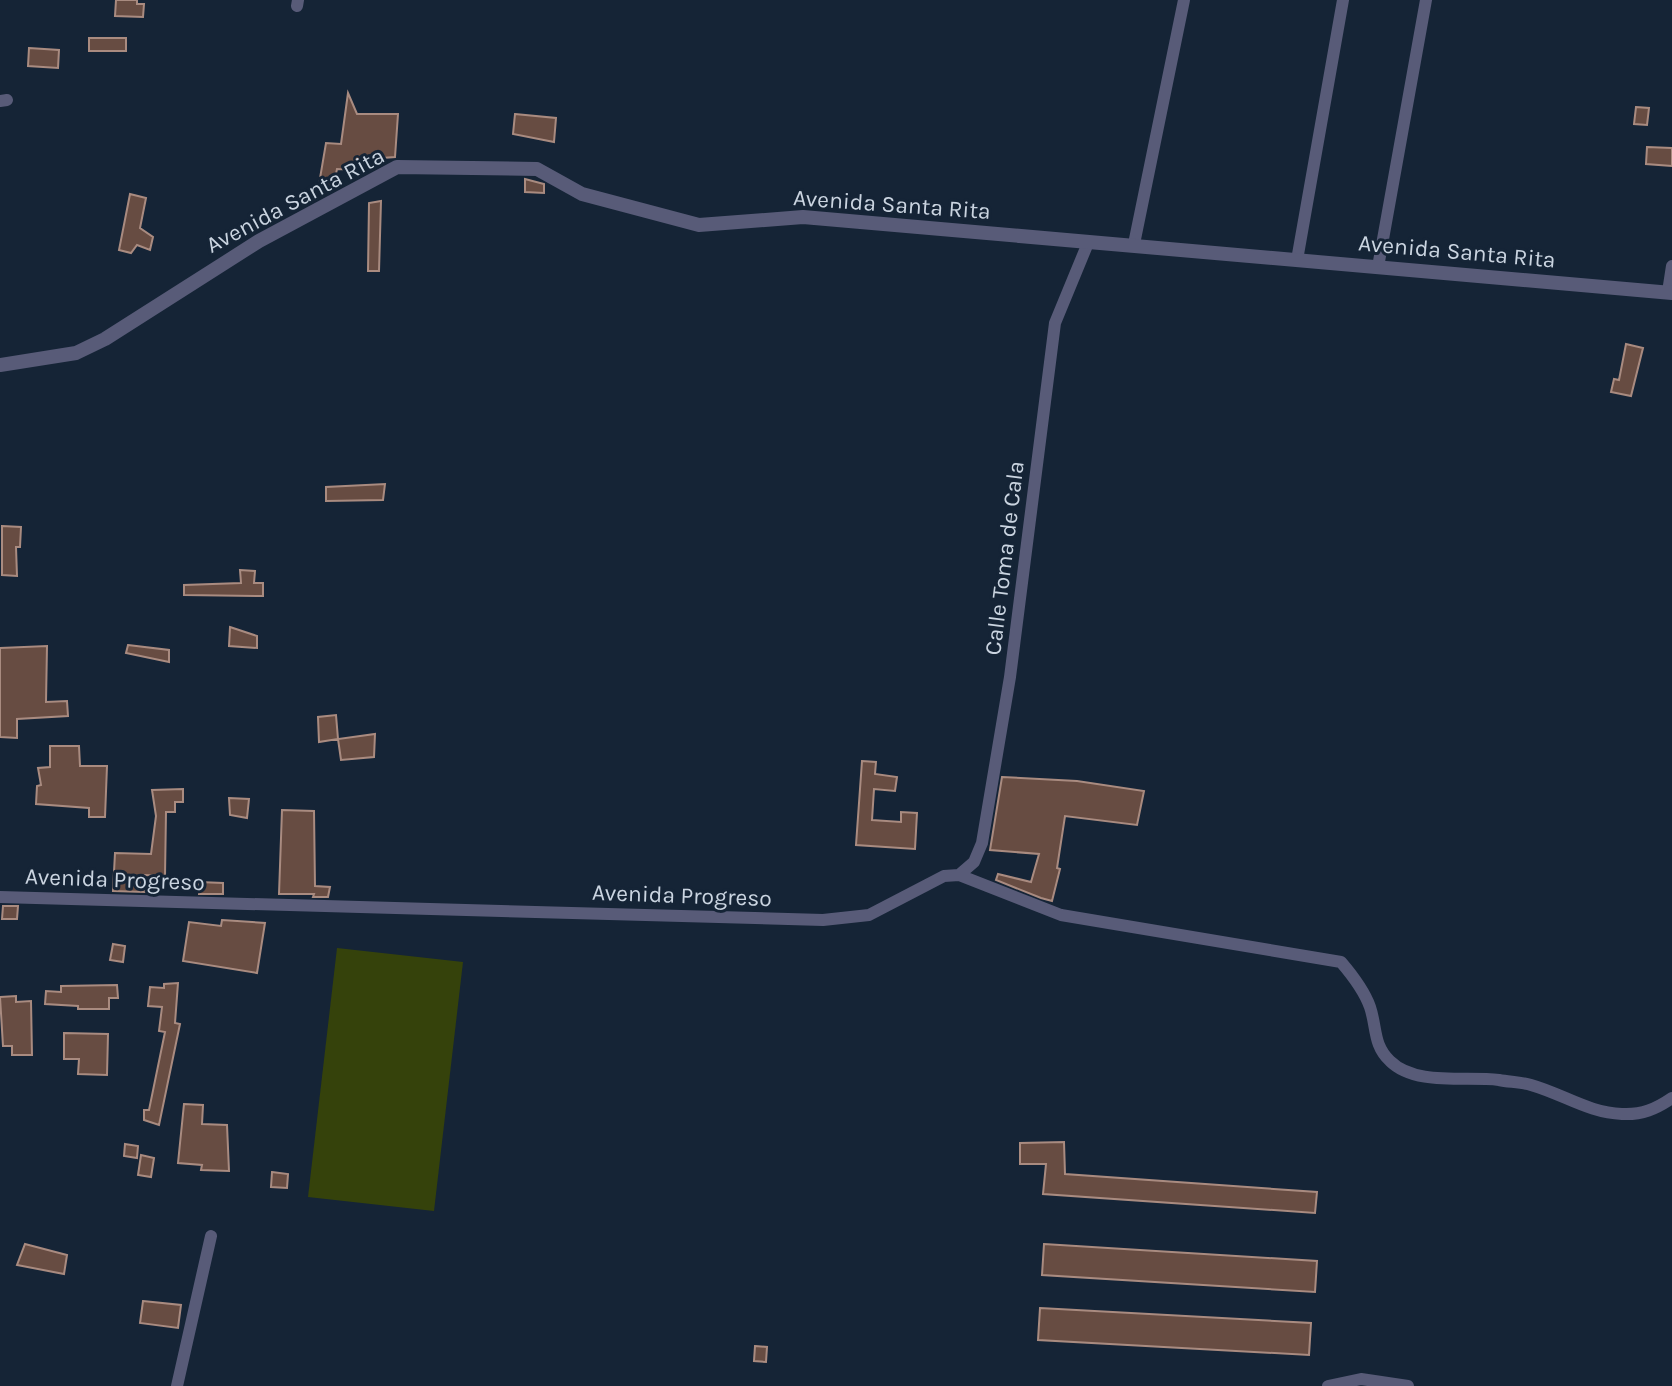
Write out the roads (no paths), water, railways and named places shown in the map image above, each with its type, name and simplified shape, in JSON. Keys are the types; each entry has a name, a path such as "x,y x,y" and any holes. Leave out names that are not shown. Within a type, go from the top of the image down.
{"street":[{"path":"1134,244 1184,0"},
{"path":"1297,260 1343,0"},
{"path":"1378,267 1426,0"},
{"name":"Avenida Santa Rita","path":"0,365 76,353 105,339 259,241 397,167 537,169 584,195 699,225 803,217 1670,293"},
{"name":"Calle Toma de Cala","path":"960,875 974,862 982,843 1010,677 1055,323 1088,243"},
{"path":"1670,293 1672,266"},
{"path":"960,875 1061,915 1341,962 1356,979 1370,1009 1374,1036 1381,1051 1406,1072 1421,1076 1471,1077 1530,1084 1596,1111 1624,1115 1652,1111 1672,1098"},
{"name":"Avenida Progreso","path":"0,897 823,920 869,915 944,876 960,875"},
{"path":"177,1386 211,1236"},
{"path":"1328,1386 1361,1379 1408,1386"}]}
